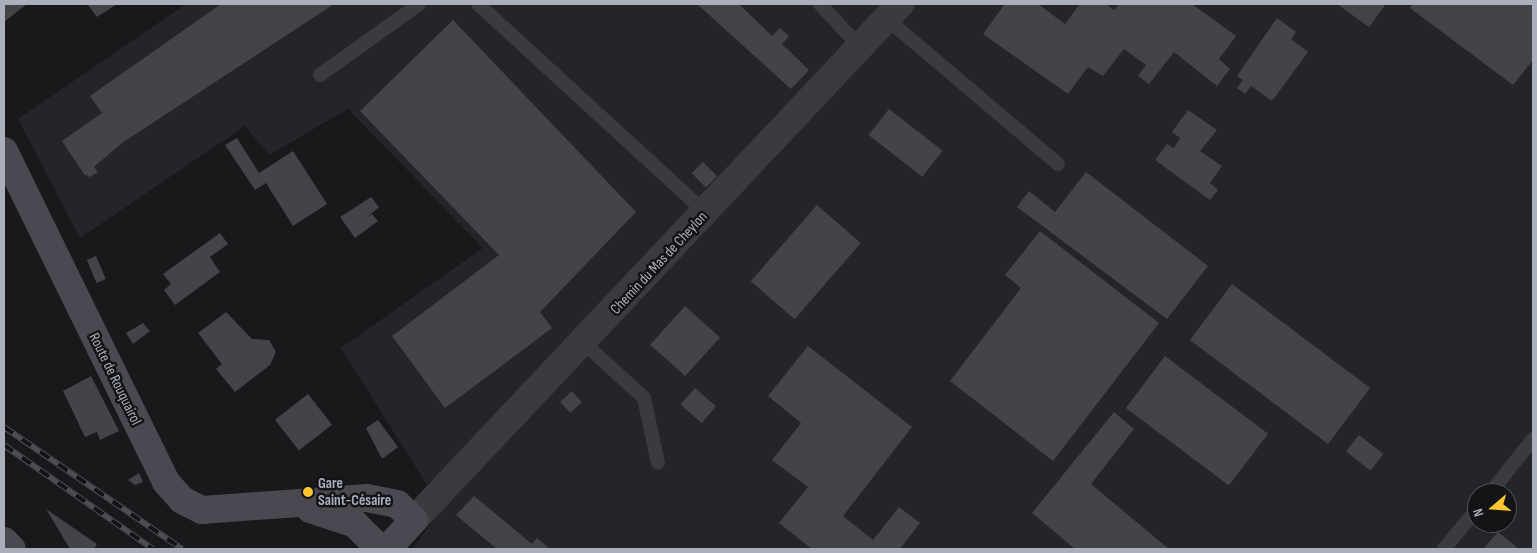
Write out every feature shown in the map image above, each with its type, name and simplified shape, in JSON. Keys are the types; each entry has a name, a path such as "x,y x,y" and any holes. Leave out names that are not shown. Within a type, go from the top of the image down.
{"street":[{"name":"Chemin du Mas de Cheylon","path":"414,520 584,343 893,11"},
{"name":"Route de Rouquairol","path":"4,151 166,482 182,500 202,510 294,505 370,498 398,504 414,520"},
{"name":"Route de Rouquairol","path":"294,505 355,524 380,549"},
{"path":"387,549 414,520"},
{"path":"4,541 12,549"}],"lane":[{"path":"320,75 419,4"},
{"path":"478,4 706,213"},
{"path":"820,4 860,47"},
{"path":"893,11 1058,164"},
{"path":"584,343 644,398 658,463"},
{"path":"1498,483 1533,439"},
{"path":"1444,549 1467,521"}],"shaded area":[{"path":"186,4 1533,4 1533,549 412,549 442,509 341,348 483,248 348,109 269,155 245,126 80,238 18,119"}],"building":[{"path":"4,4 27,4 4,22"},
{"path":"87,4 117,4 97,17"},
{"path":"221,4 334,4 122,143 94,167 98,172 90,177 84,174 62,141 102,113 90,96"},
{"path":"697,4 739,4 772,36 780,28 789,36 782,44 809,70 791,89"},
{"path":"1005,4 1038,4 1065,24 1080,4 1106,4 1114,10 1119,4 1192,4 1236,36 1219,59 1230,69 1217,86 1174,52 1149,84 1138,76 1146,65 1124,49 1103,76 1088,67 1068,94 983,34"},
{"path":"1337,4 1386,4 1369,27"},
{"path":"1413,4 1533,4 1533,60 1513,85 1410,8"},
{"path":"1277,18 1296,32 1291,39 1308,52 1272,101 1251,86 1245,94 1237,88 1243,80 1237,76"},
{"path":"453,20 636,212 540,312 552,328 445,408 392,336 499,255 360,111"},
{"path":"889,109 943,151 922,177 869,135"},
{"path":"1188,110 1217,130 1200,151 1222,166 1210,183 1218,190 1210,200 1155,160 1167,144 1174,148 1180,138 1172,132"},
{"path":"237,138 259,173 293,151 327,204 293,226 266,183 255,190 225,145"},
{"path":"703,162 717,176 706,187 692,173"},
{"path":"1086,172 1208,266 1167,319 1017,207 1029,191 1055,212"},
{"path":"371,197 379,207 365,219 372,214 378,221 355,238 340,217"},
{"path":"817,205 861,243 795,319 751,281"},
{"path":"1040,231 1159,323 1053,461 950,381 1021,288 1005,275"},
{"path":"220,233 228,244 210,257 220,272 175,305 164,290 171,284 163,274"},
{"path":"96,256 106,279 97,283 87,260"},
{"path":"1232,284 1370,388 1328,444 1190,340"},
{"path":"685,306 720,337 685,376 650,345"},
{"path":"226,312 252,339 269,340 276,352 270,365 235,392 216,369 222,364 198,333"},
{"path":"143,323 150,331 133,344 126,333"},
{"path":"808,346 912,427 843,516 873,540 899,507 920,523 900,549 812,549 779,523 808,487 772,460 801,423 768,396"},
{"path":"1165,356 1268,434 1229,486 1126,408"},
{"path":"91,376 119,431 100,440 97,432 85,437 63,391"},
{"path":"695,388 716,406 702,423 681,405"},
{"path":"572,391 582,402 570,413 560,402"},
{"path":"308,394 332,425 299,451 275,420"},
{"path":"1114,412 1134,429 1091,484 1169,549 1075,549 1032,513"},
{"path":"378,420 398,447 382,459 366,428"},
{"path":"1359,435 1383,454 1370,471 1346,452"},
{"path":"139,473 143,482 135,485 128,480"},
{"path":"474,496 532,544 537,538 550,549 497,549 456,515"},
{"path":"46,509 97,544 94,549 70,549"},
{"path":"1499,533 1519,549 1483,549"}],"railway":[{"path":"4,427 182,549"},
{"path":"4,445 153,549"}],"place":[{"name":"Gare Saint-Césaire","path":"308,492"}]}
